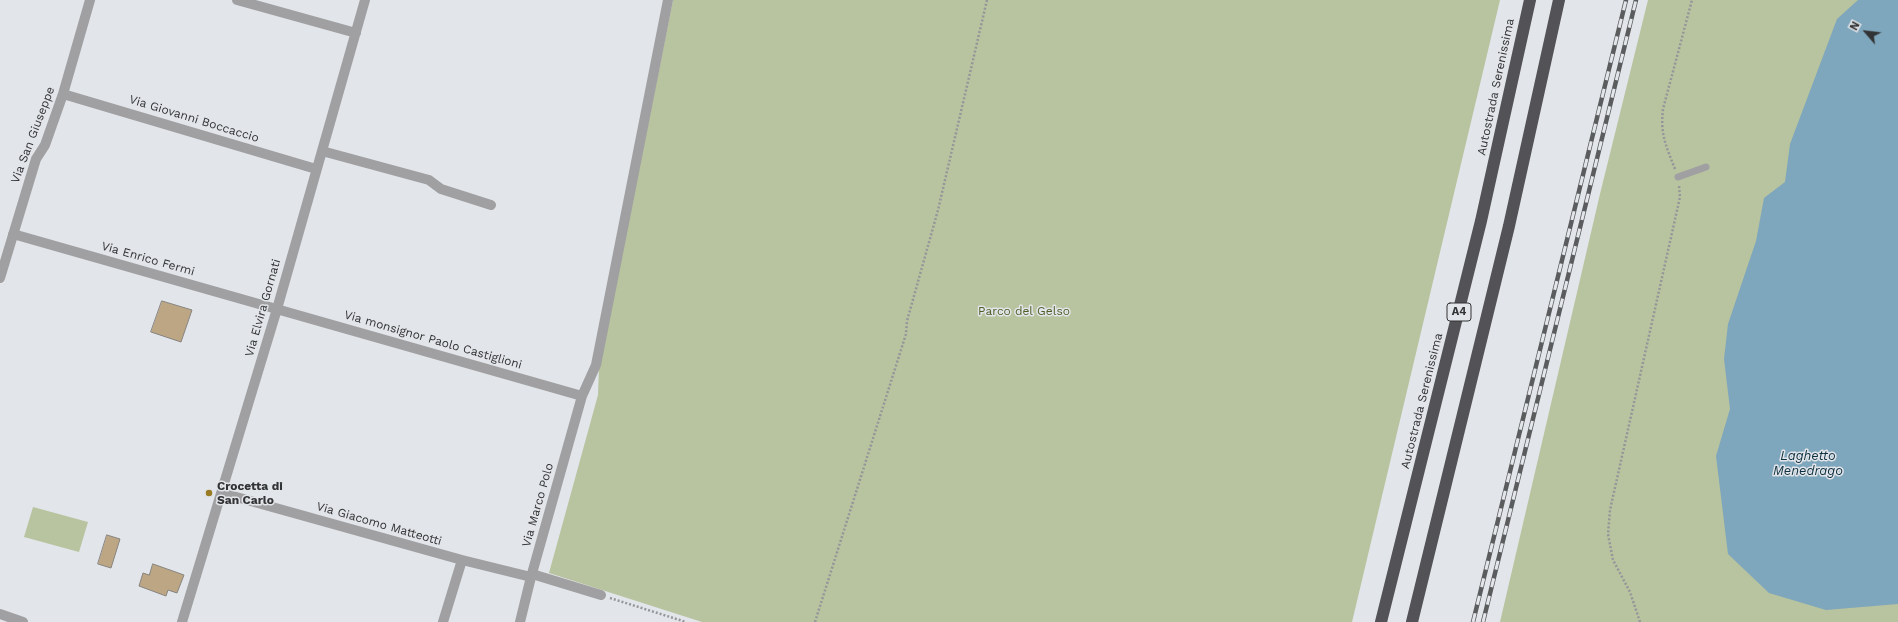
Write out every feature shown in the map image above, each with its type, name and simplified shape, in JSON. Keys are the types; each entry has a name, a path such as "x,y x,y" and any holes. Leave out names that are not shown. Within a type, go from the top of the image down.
{"highway":[{"name":"Autostrada Serenissima","path":"1381,622 1481,221 1530,0"},
{"name":"A4","path":"1412,622 1509,226 1559,0"}],"street":[{"name":"Via San Giuseppe","path":"0,278 36,159 45,145 63,94 90,0"},
{"path":"237,0 356,33"},
{"name":"Via Elvira Gornati","path":"182,622 277,309 365,0"},
{"name":"Via Marco Polo","path":"520,622 531,576 582,396 596,365 668,0"},
{"name":"Via Giovanni Boccaccio","path":"63,94 316,169"},
{"path":"322,151 429,180 441,189 491,205"},
{"name":"Via Enrico Fermi","path":"13,234 277,309"},
{"name":"Via monsignor Paolo Castiglioni","path":"277,309 582,396"},
{"name":"Via Giacomo Matteotti","path":"222,492 462,560 531,576 601,595"},
{"path":"442,622 462,560"},
{"path":"0,614 23,622"}],"lane":[{"path":"1678,177 1706,167"}],"path":[{"path":"815,622 906,334 907,321 938,210 987,0"},
{"path":"1640,622 1630,592 1613,560 1608,534 1610,510 1680,197 1678,177 1664,140 1661,125 1663,109 1692,0"},
{"path":"601,595 686,622"}],"green space":[{"name":"Parco del Gelso","path":"673,0 1500,0 1352,622 702,622 549,573 598,395 599,368"},
{"path":"1648,0 1898,0 1898,622 1500,622 1600,194"},
{"path":"33,507 88,522 79,552 24,537"}],"water":[{"name":"Laghetto Menedrago","path":"1858,0 1898,0 1898,604 1826,610 1769,593 1728,554 1716,456 1730,409 1724,359 1728,324 1756,241 1764,198 1785,182 1790,144 1837,19"}],"building":[{"path":"162,301 192,310 181,342 151,332"},
{"path":"107,535 120,539 111,568 98,564"},
{"path":"153,564 184,575 177,593 168,590 166,596 139,586 143,573 149,575"}],"railway":[{"path":"1473,622 1626,0"},
{"path":"1483,622 1636,0"}],"place":[{"name":"Crocetta di San Carlo","path":"209,493"}]}
